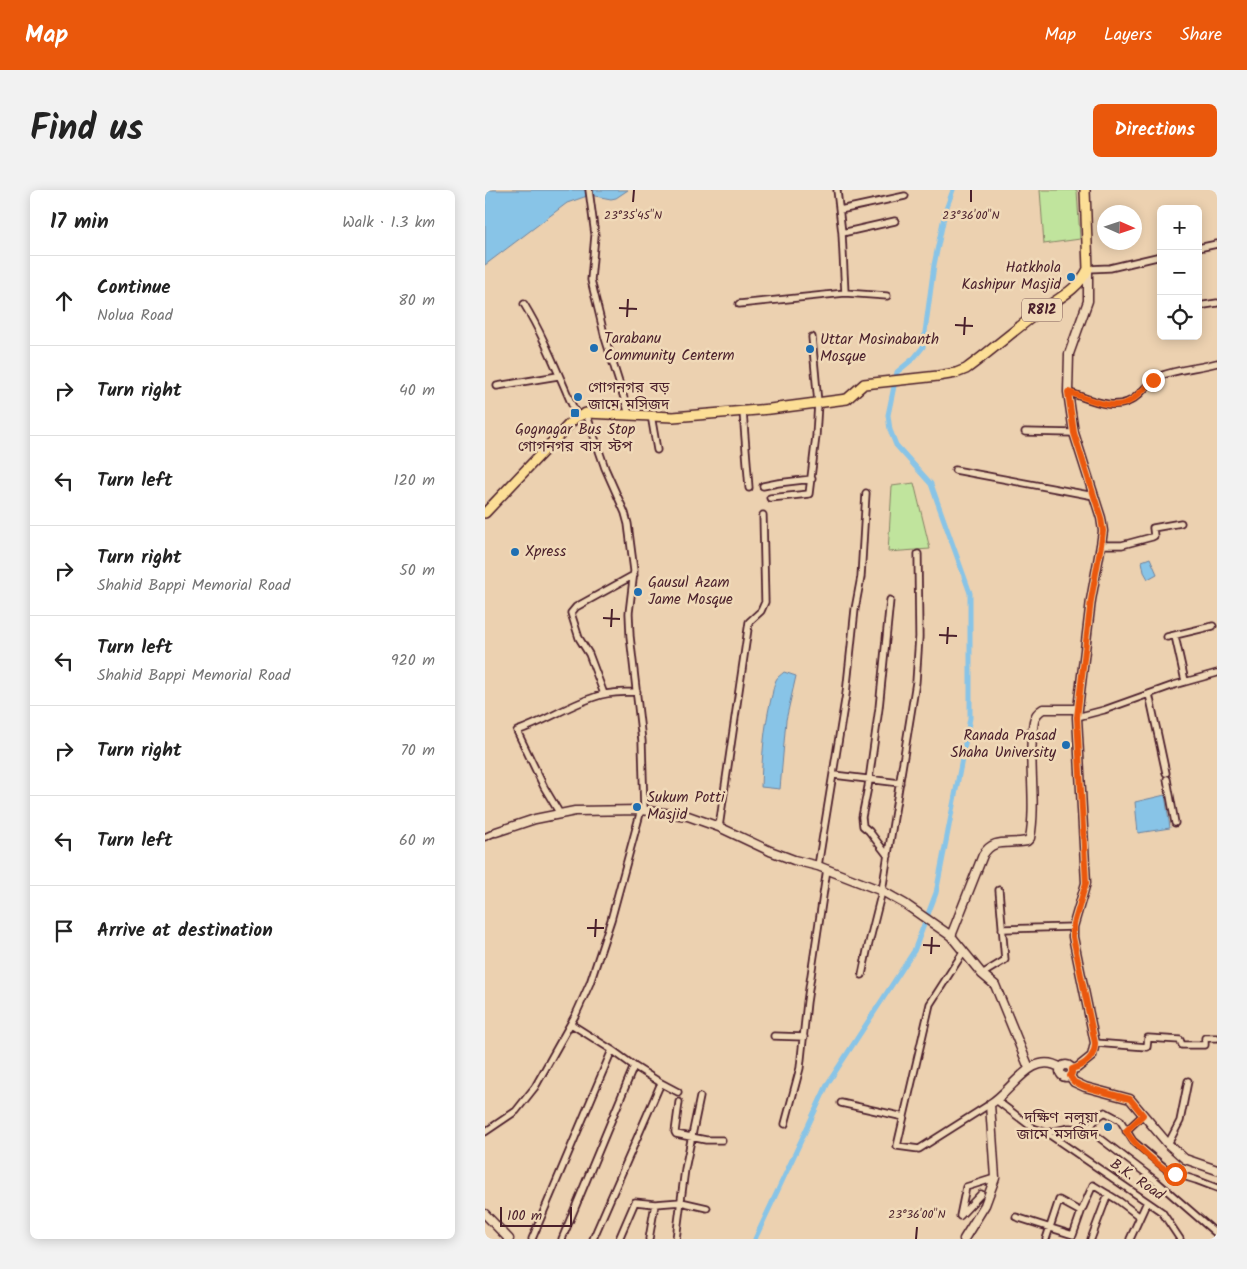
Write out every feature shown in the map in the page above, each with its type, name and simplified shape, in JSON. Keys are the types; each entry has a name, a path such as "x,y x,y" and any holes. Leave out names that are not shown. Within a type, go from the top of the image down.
{"main road":[{"path":"1085,190 1087,269"},
{"name":"R812","path":"581,414 629,414 673,417 743,412 847,399 864,384 955,373 966,369 1039,312 1074,288 1082,280 1087,269"},
{"path":"485,513 581,414"}],"street":[{"path":"589,190 595,235 591,280 605,338 629,414"},
{"path":"837,190 842,233 845,293"},
{"path":"840,210 905,196"},
{"path":"842,233 895,221"},
{"path":"1202,247 1217,244"},
{"path":"964,952 930,1004 897,1146 919,1149 993,1102 1029,1068 1045,1064 1057,1066 1061,1068 1062,1076 1066,1077 1092,1056 1095,1043 1073,937 1073,927 1086,883 1077,709 1091,600 1103,531 1101,518 1074,433 1068,392 1069,354 1088,301 1087,269 1110,268 1157,257"},
{"path":"739,304 845,293 887,296"},
{"path":"1202,305 1217,303"},
{"path":"485,1132 516,1111 521,1105 535,1086 571,1024 590,983 611,920 642,811 642,741 629,613 634,575 625,514 581,414 558,376 545,342 524,304"},
{"path":"770,498 807,496 812,479 818,403 812,337"},
{"path":"1068,392 1107,404 1120,405 1131,401 1146,386 1161,376 1217,363"},
{"path":"497,386 558,376"},
{"path":"743,412 749,488"},
{"path":"651,415 657,450"},
{"path":"1025,432 1074,433"},
{"path":"955,470 1094,496"},
{"path":"763,486 778,482 812,479"},
{"path":"818,866 846,694 855,610 861,577 866,493"},
{"path":"719,827 749,622 761,611 765,602 763,515"},
{"path":"1101,545 1117,546 1144,539 1153,536 1155,527 1181,523"},
{"path":"863,975 882,892 916,682 919,637 919,554"},
{"path":"604,694 589,654 579,638 571,613 576,607 634,575"},
{"path":"888,856 863,826 862,812 869,779 879,708 890,600"},
{"path":"1167,637 1213,626"},
{"path":"1175,636 1185,681"},
{"path":"1077,717 1104,710 1185,681 1217,673"},
{"path":"560,814 544,787 517,730 554,716 588,699 604,694 637,692"},
{"path":"1149,694 1175,823"},
{"path":"951,936 987,848 998,843 1027,841 1030,838 1033,736 1035,719 1038,712 1043,709 1077,709"},
{"path":"834,775 900,783"},
{"path":"485,837 535,819 575,811 642,811 688,816 719,827 786,857 827,869 882,892 905,904 951,936 982,974 995,985 1029,1068"},
{"path":"785,1124 800,1068 827,869"},
{"path":"982,974 1005,960 999,890"},
{"path":"1002,929 1073,927"},
{"path":"571,1024 634,1066 678,1092"},
{"path":"774,1036 804,1037"},
{"path":"1095,1043 1147,1048 1148,1038 1180,1040 1182,1045 1205,1046 1205,1038 1217,1038"},
{"path":"532,1239 612,1050"},
{"path":"562,1239 634,1066"},
{"path":"1071,1073 1074,1082 1085,1087 1130,1099 1168,1144 1185,1159 1217,1170"},
{"path":"1168,1144 1180,1120 1188,1081"},
{"path":"593,1239 661,1083"},
{"path":"676,1239 700,1097"},
{"path":"679,1102 675,1132 679,1135 706,1140 722,1140"},
{"path":"841,1102 904,1117"},
{"path":"964,1239 985,1205 995,1178 993,1102"},
{"name":"B.K. Road","path":"993,1102 1033,1128 1047,1133 1162,1212 1180,1239"},
{"path":"1088,1129 1105,1112 1120,1120 1133,1142 1170,1172 1217,1188"},
{"path":"1126,1131 1143,1115"},
{"path":"1047,1133 1069,1128 1088,1129 1156,1181 1217,1234"},
{"path":"981,1194 960,1216 966,1187 995,1178"},
{"path":"1016,1217 1050,1227 1073,1237 1081,1212 1093,1185 1140,1217"},
{"path":"1091,1239 1108,1194"},
{"path":"1046,1239 1059,1200 1081,1212"},
{"path":"619,1239 635,1202 655,1204 681,1202 707,1208"},
{"path":"1130,1239 1147,1202"},
{"path":"649,1239 655,1204"},
{"path":"485,1214 509,1239"}],"green space":[{"path":"1040,190 1077,190 1080,239 1044,244"},
{"path":"914,483 930,549 888,552 892,486"}],"water":[{"path":"485,190 628,190 616,198 611,199 590,195 567,203 485,265"},
{"path":"1150,558 1157,574 1148,579 1144,572 1142,561"},
{"path":"784,672 796,676 786,720 780,789 761,787 764,743 769,710 775,682"},
{"path":"1165,795 1170,828 1138,833 1135,802"}],"waterway":[{"path":"755,1239 828,1083 914,951 936,893 970,718 970,593 931,484 896,445 890,430 888,415 897,372 914,358 923,347 934,265 945,212 953,190"}],"place":[{"name":"Hatkhola Kashipur Masjid","path":"1071,277"},
{"name":"Tarabanu Community Centerm","path":"594,348"},
{"name":"Uttar Mosinabanth Mosque","path":"810,349"},
{"name":"গোগনগর বড় জামে মসিজদ","path":"578,397"},
{"name":"Gognagar Bus Stop গোগনগর বাস স্টপ","path":"575,413"},
{"name":"Xpress","path":"515,552"},
{"name":"Gausul Azam Jame Mosque","path":"638,592"},
{"name":"Ranada Prasad Shaha University","path":"1066,745"},
{"name":"Sukum Potti Masjid","path":"637,807"},
{"name":"দক্ষিণ নলুয়া জামে মসজিদ","path":"1108,1127"}],"route":[{"path":"1153,380 1131,401 1120,405 1107,404 1068,392 1074,433 1101,518 1103,531 1091,600 1077,717 1086,883 1073,927 1073,937 1095,1050 1089,1060 1072,1069 1070,1076 1074,1082 1085,1087 1130,1099 1143,1115 1126,1131 1133,1142 1175,1174"}]}
